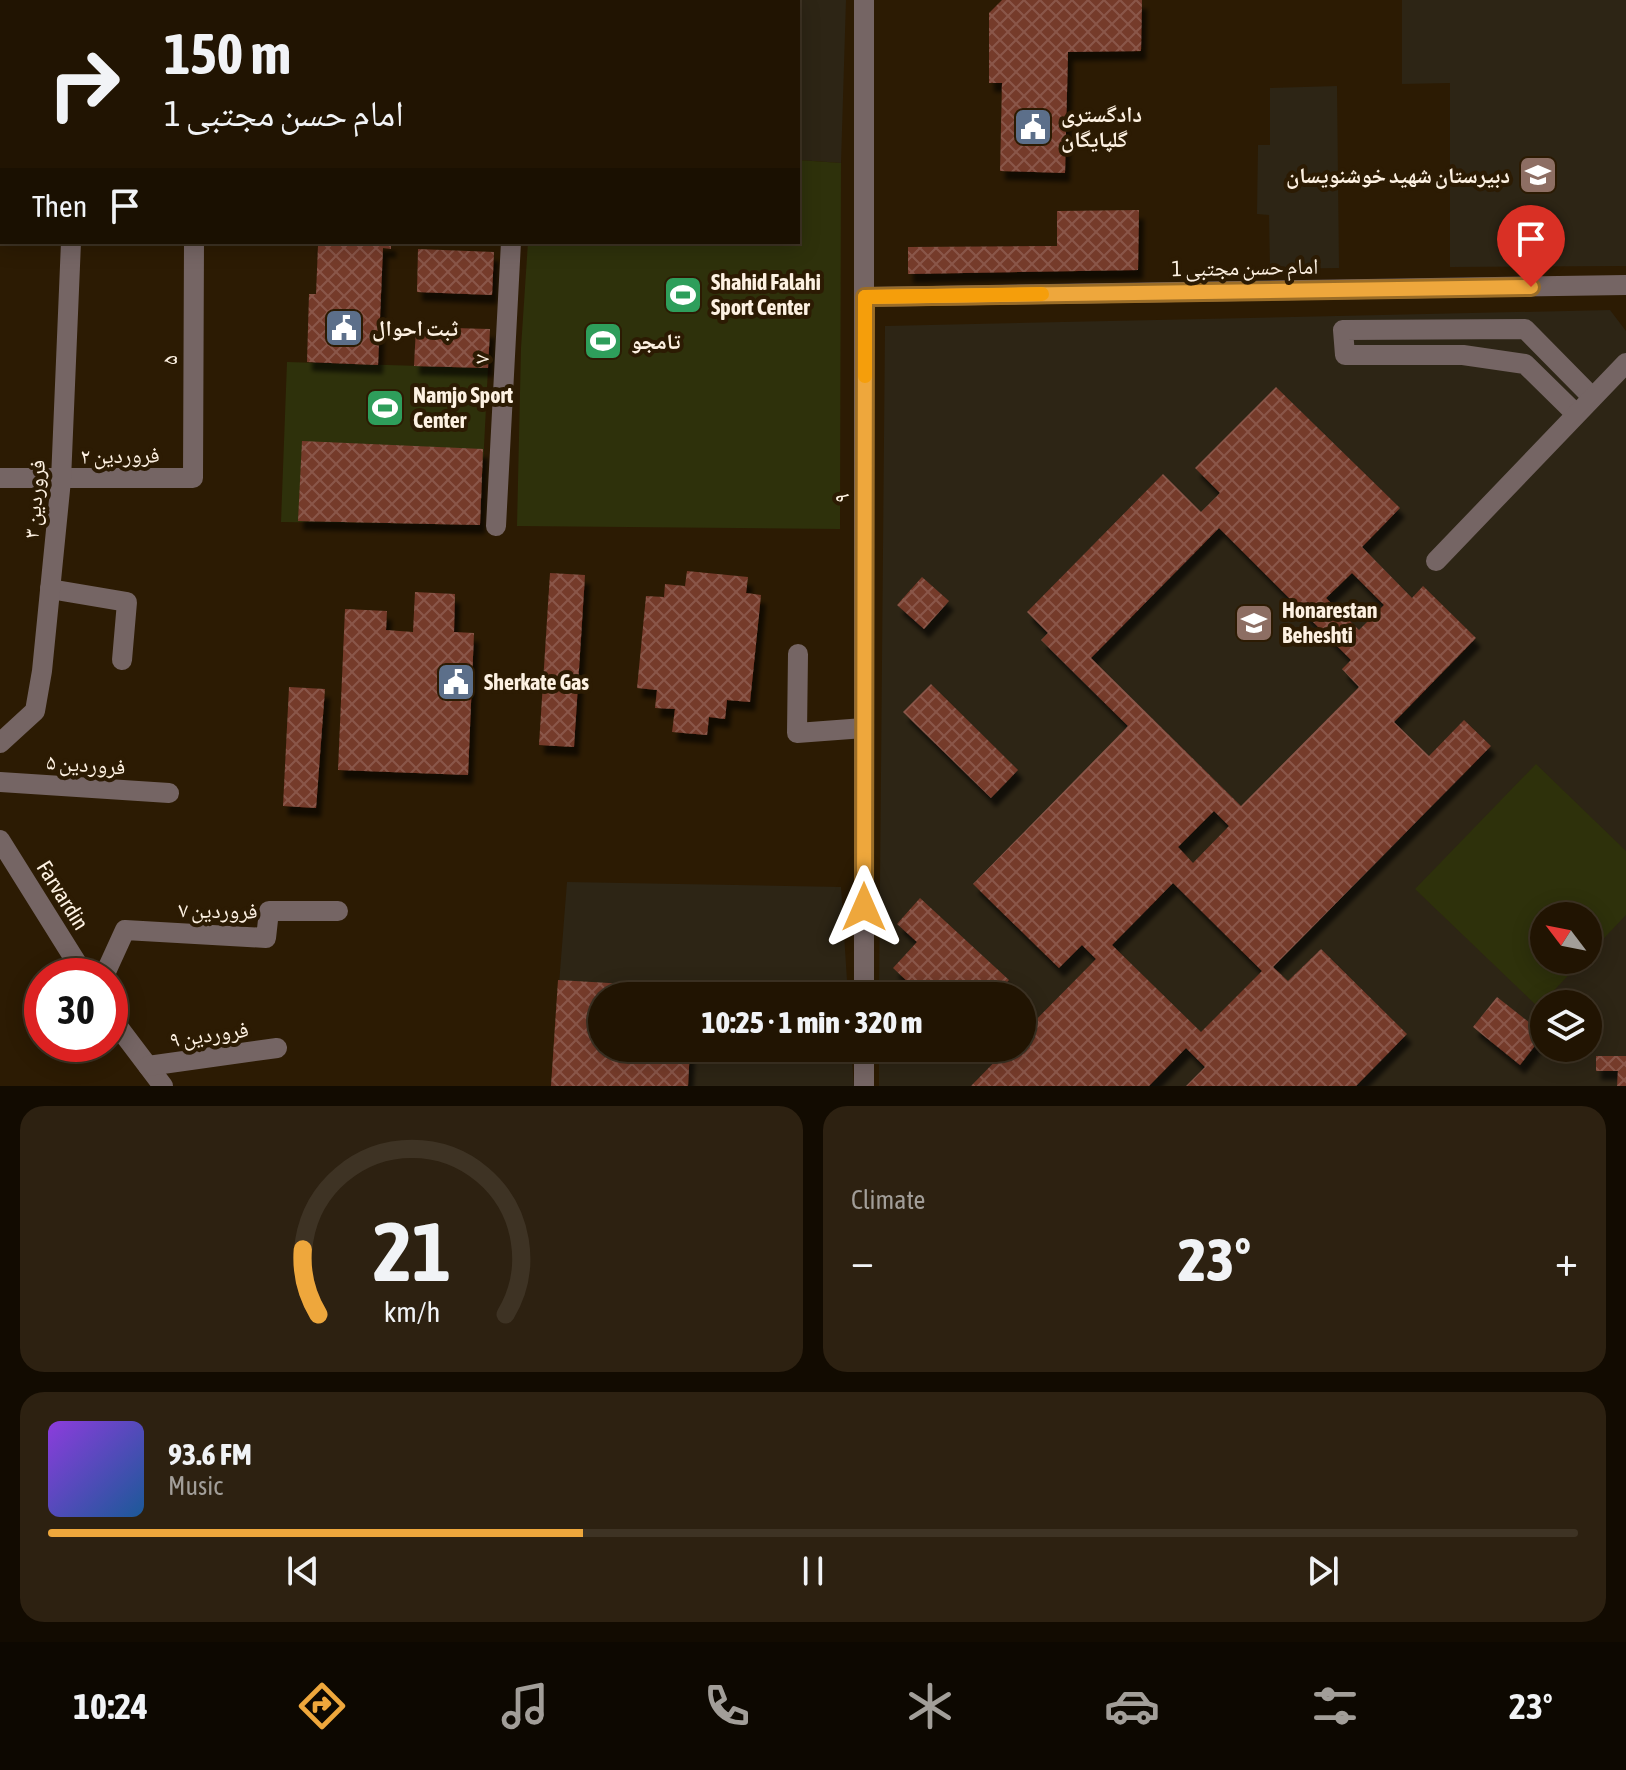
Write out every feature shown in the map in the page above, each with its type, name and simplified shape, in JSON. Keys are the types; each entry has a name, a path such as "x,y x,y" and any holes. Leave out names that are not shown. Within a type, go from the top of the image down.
{"street":[{"name":"۹","path":"864,0 864,982"},
{"name":"فروردین ۳","path":"0,743 35,711 61,480 71,244"},
{"name":"۵","path":"193,478 194,244"},
{"name":"۷","path":"496,526 492,449 513,347 500,310 511,244"},
{"name":"امام حسن مجتبی 1","path":"865,297 1626,285"},
{"path":"1576,414 1525,364 1463,355 1345,355 1343,330 1525,329 1592,397"},
{"path":"1436,561 1626,363"},
{"name":"فروردین ۲","path":"0,478 193,478"},
{"path":"50,589 127,602 122,660"},
{"path":"798,654 797,733 864,728"},
{"name":"فروردین ۵","path":"0,782 169,793"},
{"name":"Farvardin","path":"0,840 74,958"},
{"name":"فروردین ۷","path":"112,958 125,930 266,938 269,911 338,911"},
{"path":"128,1040 163,1086"},
{"name":"فروردین ۹","path":"148,1066 277,1048"},
{"path":"864,1062 864,1086"}],"shaded area":[{"path":"800,0 846,0 841,163 800,160"},
{"name":"دبیرستان شهید خوشنویسان","path":"1402,0 1626,0 1626,266 1450,267 1450,83 1402,84"},
{"path":"1337,86 1339,268 1270,269 1269,215 1257,214 1258,145 1270,145 1270,88"},
{"name":"Honarestan Beheshti","path":"1610,310 1626,331 1626,1086 879,1086 879,1062 1036,1062 1036,982 879,982 885,326"},
{"path":"567,882 841,887 847,982 588,982 588,1062 852,1062 854,1086 551,1086"}],"green space":[{"name":"Shahid Falahi Sport Center","path":"800,160 841,163 840,529 517,526 521,348 528,244 800,244"},
{"name":"Namjo Sport Center","path":"287,362 488,368 480,525 281,522"},
{"path":"1536,764 1626,851 1626,915 1602,940 1602,902 1530,902 1530,974 1570,974 1554,990 1530,990 1530,999 1415,889"}],"building":[{"name":"دادگستری گلپایگان","path":"1002,0 1142,0 1141,51 1068,52 1065,173 1000,171 1002,83 989,83 989,13"},
{"path":"1139,210 1138,270 908,274 908,247 1057,246 1057,211"},
{"name":"ثبت احوال","path":"391,244 391,249 383,248 378,365 307,362 309,294 316,294 318,246 313,246"},
{"path":"418,249 494,252 492,295 417,292"},
{"path":"416,327 490,329 488,368 414,366"},
{"path":"1276,387 1400,508 1362,547 1412,598 1423,586 1476,638 1394,722 1429,756 1464,720 1491,746 1273,967 1288,981 1321,949 1407,1034 1356,1086 1186,1086 1205,1067 1186,1048 1149,1086 971,1086 994,1062 1036,1062 1036,1020 1096,959 1082,945 1059,968 973,884 1128,726 1041,640 1048,633 1027,612 1163,474 1201,512 1220,493 1195,468","holes":["1219,528 1351,660 1342,669 1359,687 1241,806 1091,658","1352,573 1384,605 1359,630 1326,598","1214,811 1229,826 1193,863 1178,847","1173,883 1262,971 1201,1032 1112,945"]},
{"path":"302,441 483,449 480,525 298,521"},
{"path":"687,571 748,577 746,593 761,595 750,702 727,700 725,719 709,717 707,735 672,732 675,709 655,708 657,690 637,688 646,596 664,597 665,584 685,586"},
{"path":"550,573 585,575 574,747 539,745"},
{"path":"922,577 949,601 924,629 897,605"},
{"path":"415,592 455,594 454,632 474,633 468,775 338,770 345,609 387,611 386,630 413,632"},
{"path":"931,684 1018,770 991,798 903,712"},
{"path":"289,687 325,689 316,808 283,806"},
{"path":"920,898 1009,980 908,982 893,968 917,942 897,924"},
{"path":"558,980 592,982 588,982 588,1062 689,1062 688,1086 551,1086"},
{"path":"1497,997 1530,1023 1530,1052 1520,1065 1473,1027"},
{"path":"1602,1056 1626,1056 1626,1086 1617,1086 1618,1071 1596,1071 1596,1062 1602,1062"}],"slow traffic":[{"path":"865,376 865,297 1042,294"}],"place":[{"name":"دادگستری گلپایگان","path":"1033,127"},
{"name":"دبیرستان شهید خوشنویسان","path":"1538,175"},
{"name":"Shahid Falahi Sport Center","path":"683,295"},
{"name":"ثبت احوال","path":"344,328"},
{"name":"تامجو","path":"603,341"},
{"name":"Namjo Sport Center","path":"385,408"},
{"name":"Honarestan Beheshti","path":"1254,623"},
{"name":"Sherkate Gas","path":"456,682"}],"route":[{"path":"864,907 865,297 1531,287"}]}
